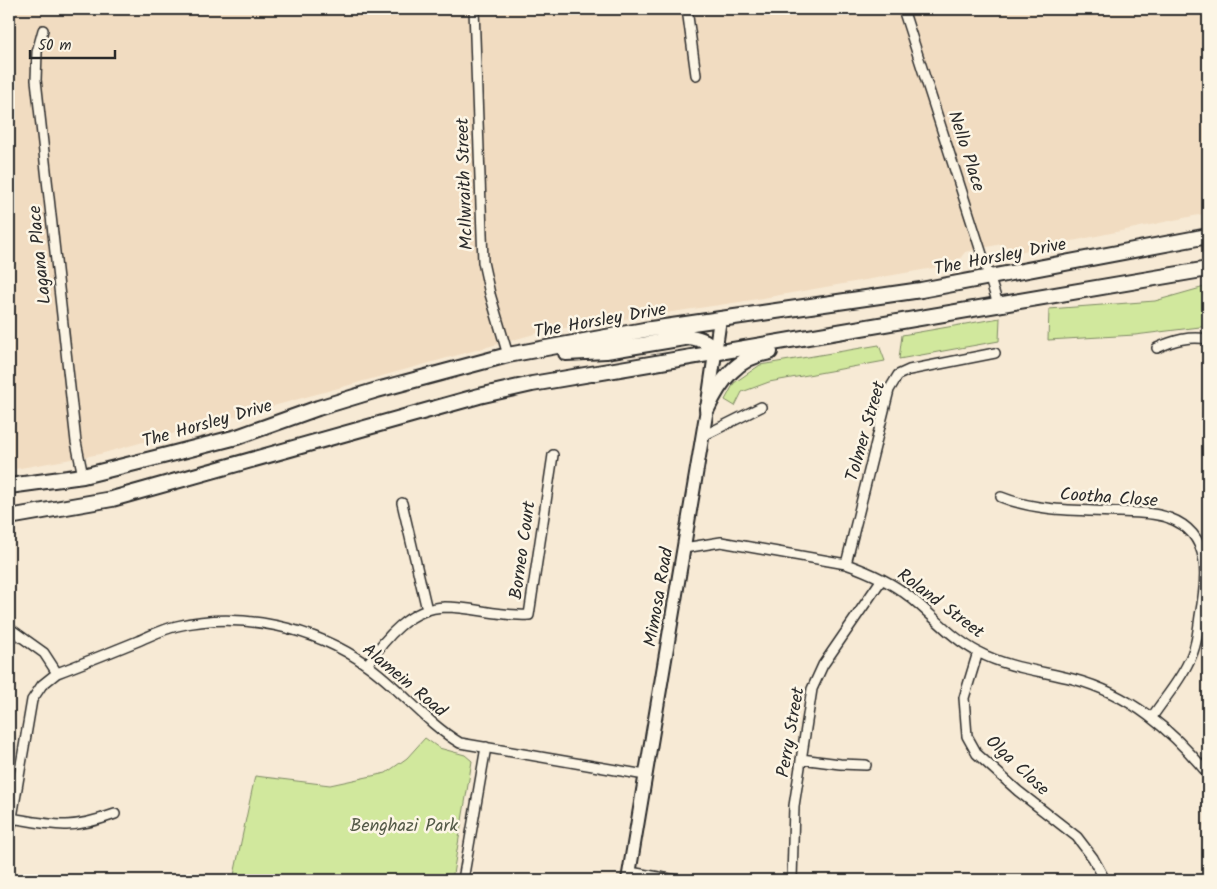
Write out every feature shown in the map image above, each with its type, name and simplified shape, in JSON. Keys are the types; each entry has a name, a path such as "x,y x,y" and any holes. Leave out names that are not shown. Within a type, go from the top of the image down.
{"main road":[{"name":"The Horsley Drive","path":"9,486 83,476 237,436 318,408 443,371 508,356 644,330 834,304 990,278 1208,236"},
{"path":"9,517 112,499 479,396 532,384 1208,269"},
{"name":"Mimosa Road","path":"629,876 703,436 720,319"},
{"path":"707,410 716,389 725,377 735,366 748,358 759,353 804,346 862,328"},
{"path":"508,356 606,351 690,337 700,338 710,344 716,352"}],"street":[{"name":"McIlwraith Street","path":"474,9 483,262 508,356"},
{"path":"687,9 696,75"},
{"name":"Nello Place","path":"903,9 998,304"},
{"name":"Lagana Place","path":"43,30 36,52 36,80 76,442 83,476"},
{"path":"1157,348 1175,339 1197,337 1208,339"},
{"name":"Tolmer Street","path":"846,564 889,390 898,375 909,370 996,353"},
{"path":"703,436 761,407"},
{"name":"Borneo Court","path":"367,665 382,642 404,623 427,610 446,607 511,616 529,615 553,455"},
{"name":"Cootha Close","path":"1001,497 1020,505 1052,509 1149,514 1163,517 1186,528 1196,540 1205,559 1207,582 1195,649 1188,664 1152,717"},
{"path":"402,503 427,610"},
{"name":"Roland Street","path":"684,548 721,542 846,564 882,579 909,596 957,638 978,652 1010,665 1075,680 1108,692 1152,717 1187,748 1208,774"},
{"name":"Perry Street","path":"792,880 794,806 812,689 823,665 882,579"},
{"name":"Alamein Road","path":"9,835 32,700 42,685 57,673 175,626 211,620 247,620 287,629 336,646 367,665 414,704 443,732 460,743 646,775"},
{"path":"9,628 44,653 57,673"},
{"name":"Olga Close","path":"978,652 968,680 964,705 967,736 977,754 1018,791 1077,837 1093,858 1105,880"},
{"path":"463,880 486,747"},
{"path":"801,759 866,765"},
{"path":"9,773 18,774"},
{"path":"11,818 51,826 74,827 116,814"},
{"path":"629,876 676,880"}],"shaded area":[{"path":"9,9 1208,9 1208,213 1014,253 1001,244 965,252 956,264 746,301 545,331 100,454 9,470"}],"green space":[{"path":"1208,286 1208,326 1135,335 1048,340 1049,309 1155,301"},
{"path":"1000,318 999,341 899,359 902,335"},
{"path":"879,345 885,361 769,382 742,392 735,406 725,400 734,383 760,365"},
{"name":"Benghazi Park","path":"425,738 439,748 465,755 472,761 452,880 233,880 255,776 330,785 386,773 407,758"}]}
